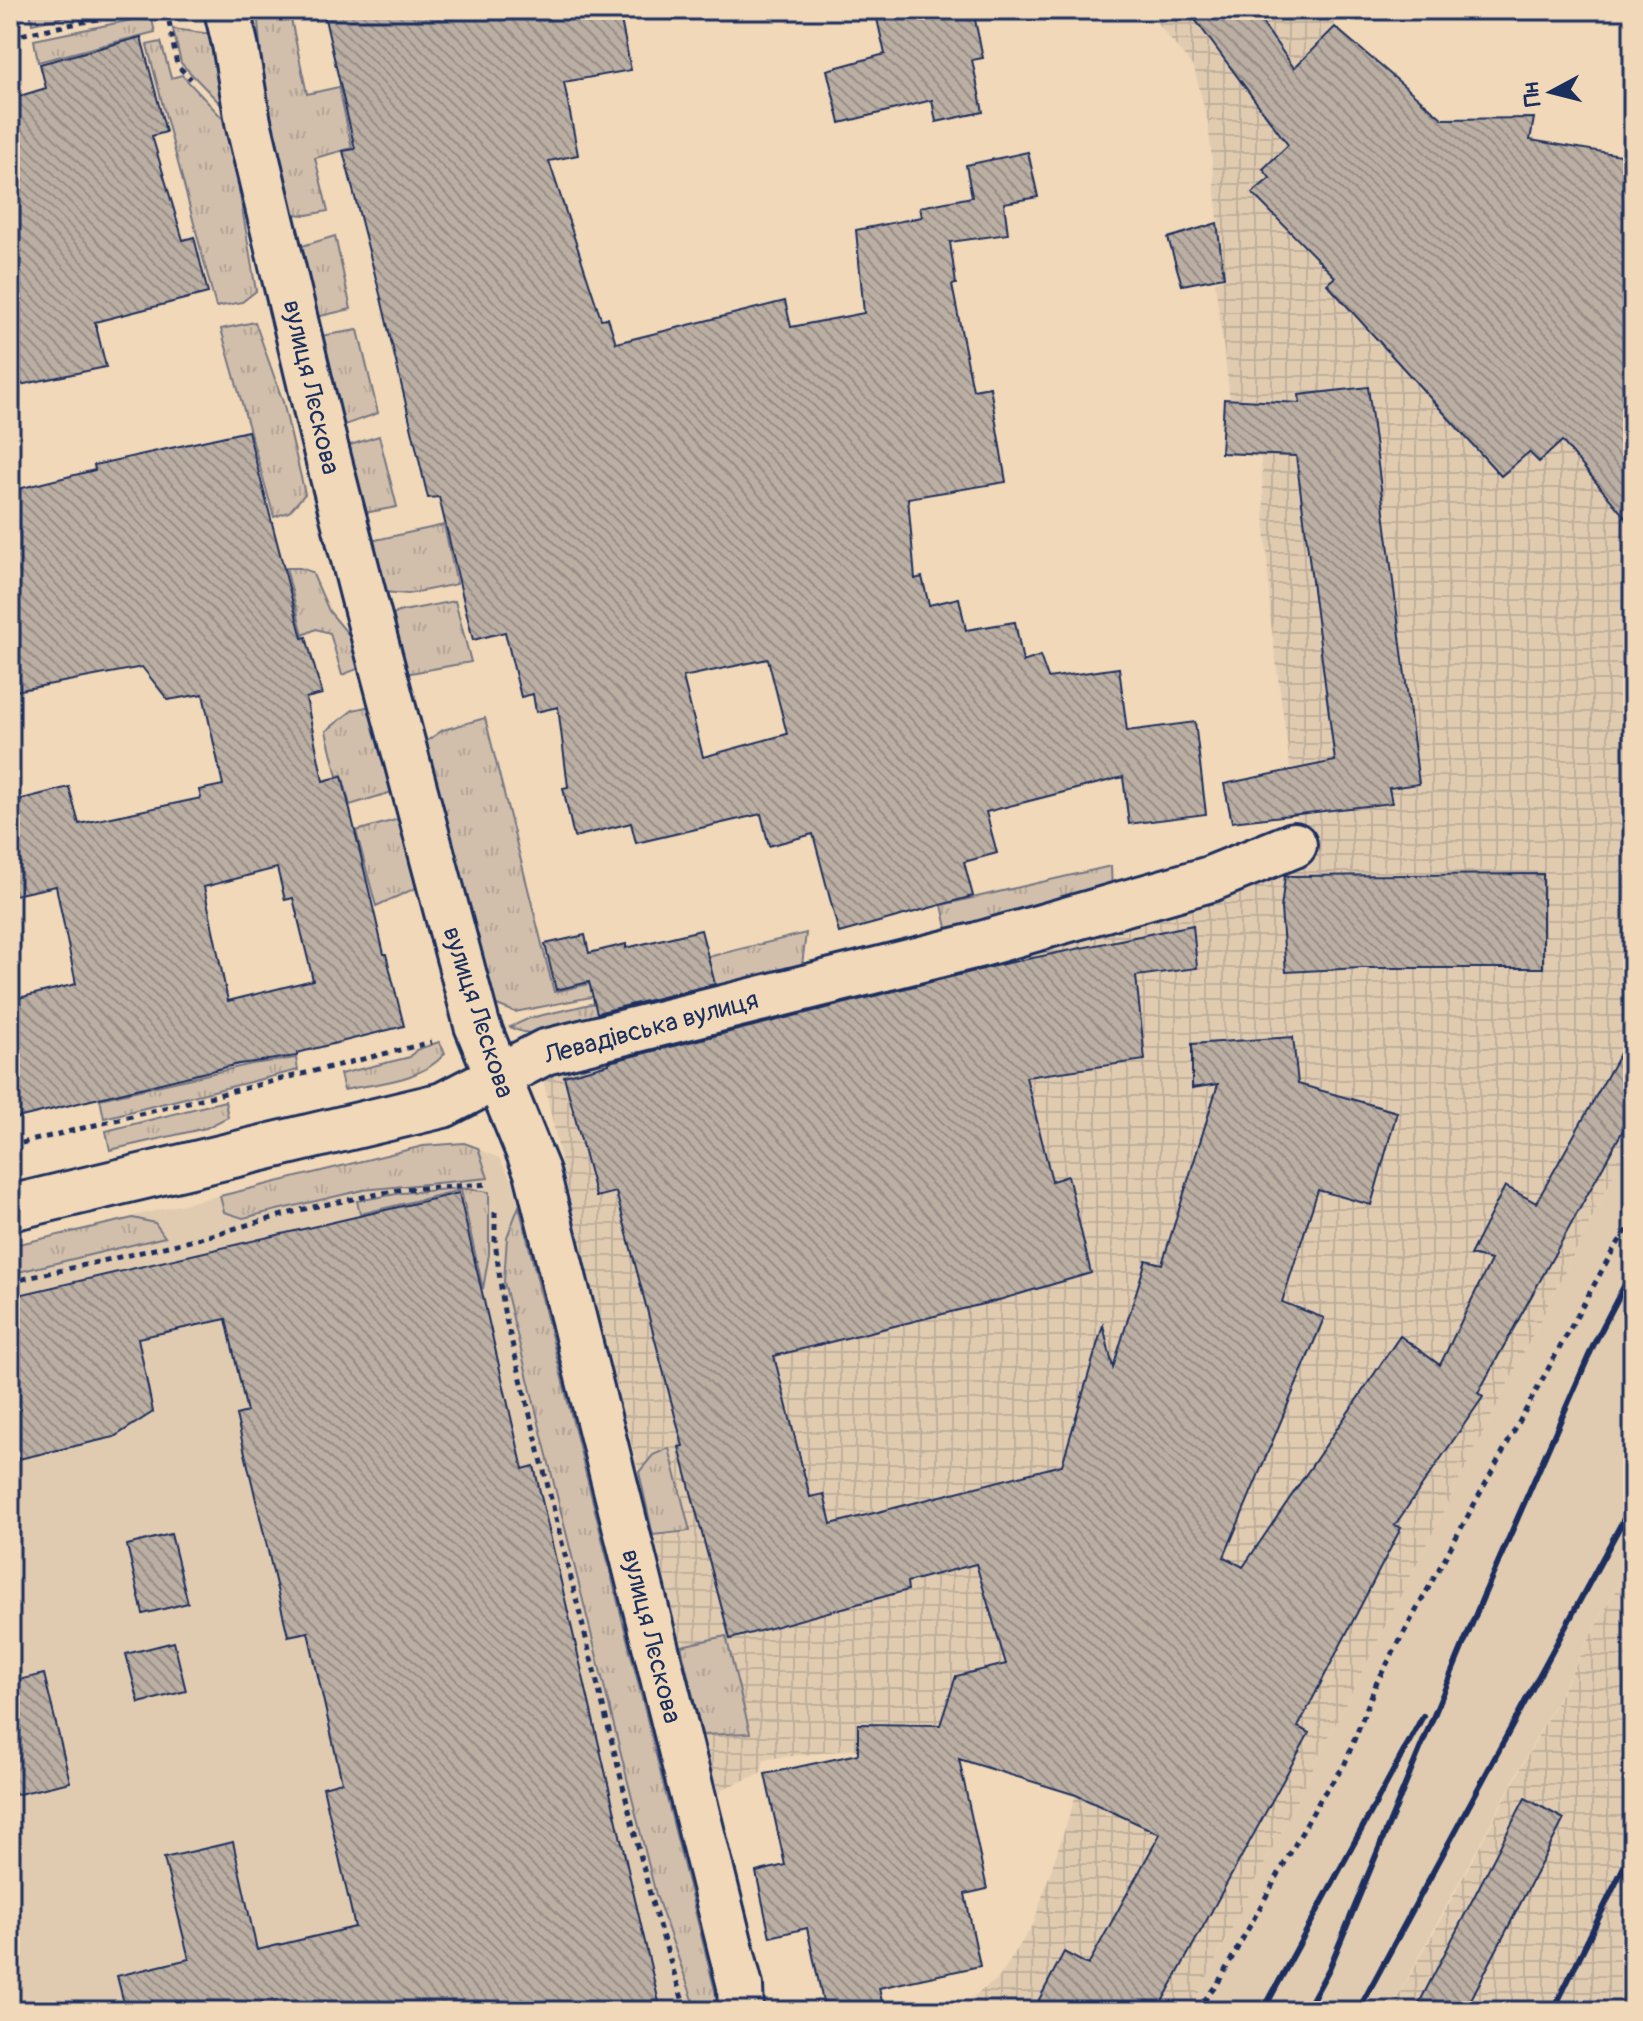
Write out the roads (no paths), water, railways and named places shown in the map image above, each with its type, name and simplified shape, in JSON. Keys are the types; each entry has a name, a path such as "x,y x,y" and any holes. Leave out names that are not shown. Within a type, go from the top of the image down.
{"street":[{"name":"вулиця Лєскова","path":"227,10 248,122 323,438 477,1025 537,1172 740,1986 741,2011"},
{"name":"Левадівська вулиця","path":"10,1208 443,1105 545,1052 978,945 1210,879 1294,845"}],"railway":[{"path":"1306,2011 1329,1969 1483,1597 1594,1344 1633,1269"},
{"path":"1358,2011 1633,1502"},
{"path":"1263,2011 1423,1716"},
{"path":"1553,2011 1633,1848"}]}
